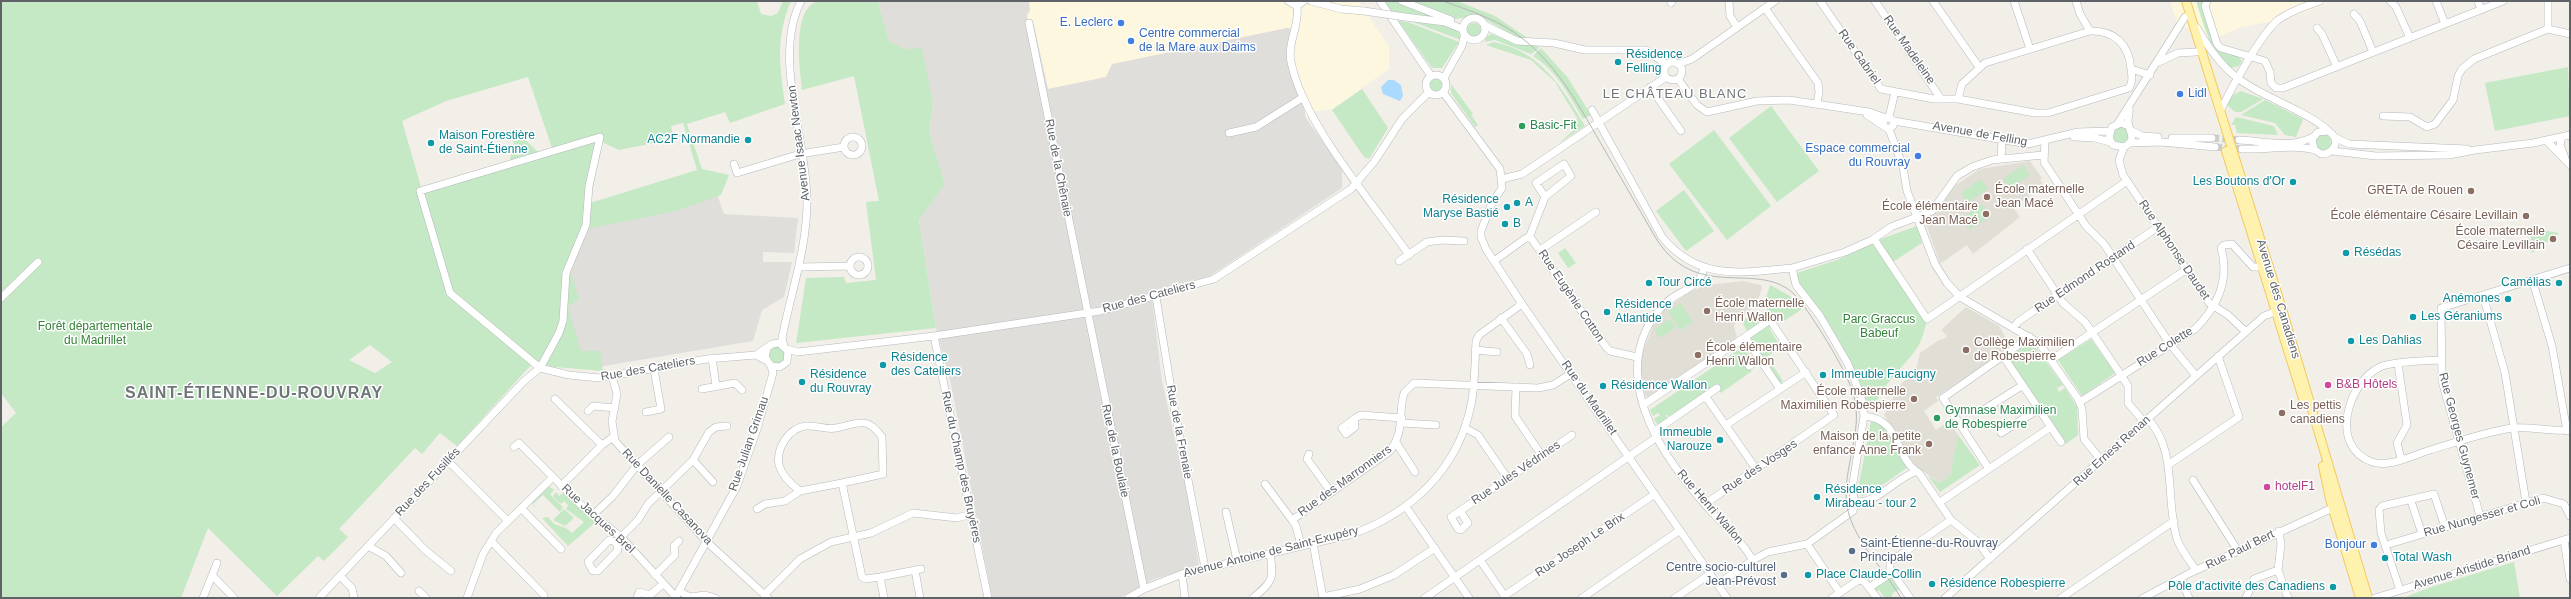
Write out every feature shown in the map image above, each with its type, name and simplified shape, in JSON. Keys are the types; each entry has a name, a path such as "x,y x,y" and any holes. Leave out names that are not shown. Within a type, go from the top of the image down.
{"main road":[{"name":"Avenue des Canadiens","path":"2180,1 2189,19 2220,111 2324,468 2368,598"},
{"name":"Avenue des Canadiens","path":"2186,1 2196,52 2261,267 2278,311"},
{"name":"Avenue des Canadiens","path":"2336,506 2360,598"}],"street":[{"name":"Avenue Isaac Newton","path":"776,343 783,333 800,267 807,201 803,154 788,48 791,27 801,1"},
{"path":"1288,1 1297,6"},
{"path":"1297,6 1304,1"},
{"path":"1311,1 1341,9 1449,22 1466,22 1477,18 1484,25 1517,41 1554,43 1585,50 1646,50 1667,65"},
{"path":"1380,1 1431,76"},
{"path":"1402,1 1449,22 1466,35 1477,40 1484,33 1494,30"},
{"path":"1729,1 1730,16 1737,27"},
{"path":"1692,59 1678,64 1672,63 1667,65 1664,70 1666,77 1671,80 1678,79 1682,71 1692,59 1775,1"},
{"name":"Rue Gabriel","path":"1820,1 1882,89 1895,92 1941,99 1958,99 2043,114 2124,90 2131,86 2131,69"},
{"name":"Rue Madeleine","path":"1875,1 1941,99"},
{"path":"1933,1 1979,67"},
{"path":"2014,1 2030,49"},
{"path":"2076,1 2080,14 2090,30"},
{"path":"2207,1 2206,6 2217,44 2227,52 2264,61 2270,72 2271,83 2276,88 2283,88 2503,1"},
{"path":"2220,111 2251,57 2277,21 2289,13 2320,1"},
{"path":"2390,1 2396,6 2410,38"},
{"path":"2436,1 2445,24"},
{"path":"2478,1 2481,10"},
{"path":"2548,1 2548,29"},
{"path":"1297,6 1298,16 1290,48 1290,61 1302,98 1357,183 1409,254"},
{"path":"1765,8 1818,83 1819,92 1817,104"},
{"path":"2354,14 2360,20 2373,52"},
{"path":"2113,144 2109,131 2118,123 2129,108 2189,19 2220,65 2237,80 2316,120 2334,137 2349,144 2475,150"},
{"path":"1444,78 1462,46 1466,35 1466,22"},
{"name":"Rue de la Chênaie","path":"1029,23 1087,312"},
{"path":"1484,25 1484,33"},
{"path":"2317,28 2322,34 2337,67"},
{"path":"2383,116 2410,117 2427,127 2435,124 2454,100 2458,76 2468,64 2548,29 2570,34"},
{"path":"1958,99 1962,84 1979,67 1994,60 2090,30 2104,31 2124,44 2130,58 2131,69 2150,75"},
{"path":"2159,62 2178,53 2196,52"},
{"path":"1678,64 1682,71"},
{"path":"1438,75 1444,78 1446,83 1443,92 1435,95 1429,92 1426,82 1431,76 1438,75"},
{"path":"1443,92 1492,156 1500,169 1502,181 1522,174 1666,77"},
{"name":"Avenue de Felling","path":"1678,79 1696,105 1707,112 1758,101 1789,100 1860,112 1888,122 2028,144 2045,143 2078,132 2109,131"},
{"path":"1650,87 1681,131"},
{"name":"Rue des Cateliers","path":"786,347 798,352 934,336 1087,312 1156,297 1214,279 1345,194 1357,183 1374,162 1390,134 1429,92"},
{"path":"1895,92 1888,122 1903,167 1907,191 1935,264 1951,288 1960,297 2039,343 2080,402 2084,439 2101,460"},
{"path":"1228,133 1256,127 1302,98"},
{"path":"2120,156 2127,145 2130,129 2129,108"},
{"path":"1592,110 1662,237 1674,251 1684,259 1704,268 1730,272 1792,268 1845,252 1874,238 1891,227 1932,210 1950,185 1966,170 1985,162 2001,159 2043,156"},
{"path":"2314,120 2312,145 2315,150"},
{"path":"2118,123 2150,137 2212,138"},
{"path":"2239,140 2295,144 2327,131"},
{"path":"2242,149 2268,150 2304,147 2323,154 2332,151 2376,156 2405,157 2449,155 2475,150 2547,141 2570,135"},
{"path":"600,137 589,186 586,225 566,273 563,320 559,332 540,368 450,293 420,191 477,176 600,137"},
{"name":"Avenue de Felling","path":"2066,137 2095,138 2113,144 2127,145"},
{"path":"2332,151 2335,144 2334,137"},
{"path":"2562,137 2560,145 2568,163"},
{"path":"2001,159 2002,140"},
{"path":"2547,141 2568,163"},
{"path":"2127,145 2161,142 2215,147"},
{"path":"2045,143 2043,156 2044,162 2080,216 2104,244 2170,344 2196,376"},
{"name":"Rue Alphonse Daudet","path":"2113,144 2120,156 2120,170 2213,306 2228,315 2246,332"},
{"path":"734,164 737,173 803,154 844,147"},
{"path":"1564,164 1571,176 1544,197 1536,183 1564,164"},
{"name":"Rue du Madrillet","path":"1502,181 1502,188 1497,194 1483,224 1481,237 1494,261 1522,304 1630,457 1710,574 1728,597"},
{"path":"1874,238 1927,319 2027,249 2080,216 2127,181"},
{"name":"Rue Eugènie Cotton","path":"1529,238 1544,197"},
{"path":"1540,250 1596,212"},
{"name":"Rue Edmond Rostand","path":"2013,328 2019,321 2158,227"},
{"name":"Rue Eugènie Cotton","path":"1494,261 1526,238 1529,238"},
{"name":"Rue Eugènie Cotton","path":"1529,238 1540,250 1606,347 1610,351 1637,357"},
{"path":"1399,261 1427,242 1442,240 1464,241"},
{"name":"Rue Colette","path":"2080,402 2195,329 2213,306 2221,290 2225,273 2221,248 2226,244 2232,244 2253,267 2261,267"},
{"path":"2027,249 2058,295 2092,333 2121,375 2128,386 2128,403 2146,420 2162,440 2168,466 2174,521 2180,545 2196,570"},
{"path":"1,298 38,262"},
{"path":"800,267 850,266"},
{"name":"Rue Henri Wallon","path":"1704,268 1698,282 1667,302 1655,315 1647,329 1637,357 1637,380 1644,405 1656,434 1680,472 1705,504 1740,539 1753,560"},
{"path":"1718,584 1753,560 1768,552 1807,544 1853,511 1855,502 1852,489 1864,416 1857,383 1848,364 1820,316 1796,285 1792,268"},
{"path":"2526,502 2505,373 2483,295 2570,268"},
{"path":"2051,360 2187,269"},
{"path":"2440,360 2382,366 2363,380 2354,394 2346,420 2348,434 2359,455 2373,462 2386,464 2458,442 2514,428 2568,430 2552,346 2532,279"},
{"name":"Rue Georges Guynemer","path":"2480,516 2458,442 2442,380 2440,360 2441,308 2483,295"},
{"name":"Rue de la Frenaie","path":"1156,297 1174,407 1205,568"},
{"name":"Avenue Antoine de Saint-Exupéry","path":"1128,598 1144,589 1182,574 1313,543 1375,526 1406,507 1427,490 1441,473 1456,448 1465,428 1473,385 1475,350 1479,335 1522,304"},
{"name":"Rue Ernest Renan","path":"1945,598 2264,316 2278,311"},
{"name":"Rue de la Boulaie","path":"1087,312 1144,589"},
{"path":"1501,318 1527,354 1530,365"},
{"path":"1644,405 1770,320 1806,372 1726,425"},
{"name":"Avenue Isaac Newton","path":"783,333 786,347"},
{"name":"Rue du Champ des Bruyères","path":"934,336 972,514 988,598"},
{"path":"1745,337 1780,389"},
{"path":"1990,469 1943,398 2030,337"},
{"path":"765,360 766,349 776,343 786,347 788,360"},
{"name":"Rue des Cateliers","path":"540,368 580,376 612,376 712,358 756,355 766,349"},
{"path":"1475,350 1497,352"},
{"path":"756,355 765,360 772,370 780,368 798,352"},
{"path":"2003,356 2061,442"},
{"path":"2168,466 2239,417 2218,356"},
{"path":"712,358 716,386"},
{"path":"1749,366 1760,359"},
{"path":"2398,364 2407,425 2397,443 2401,459"},
{"name":"Rue des Fusillés","path":"319,598 524,381 540,368"},
{"path":"646,412 662,409 654,369"},
{"name":"Rue Julian Grimau","path":"677,595 737,486 757,429 772,370"},
{"name":"Rue des Vosges","path":"1705,504 1834,415 1806,372"},
{"name":"Rue des Marronniers","path":"1301,545 1296,526 1292,520 1389,452 1397,444 1402,420 1404,393 1414,383 1538,388 1553,385 1572,374"},
{"name":"Rue Danielle Casanova","path":"612,376 617,394 612,421 613,437 707,542 766,596"},
{"path":"702,389 735,383 742,390"},
{"path":"1985,409 2023,385"},
{"path":"1516,387 1515,416 1542,456"},
{"path":"1430,597 1455,577 1630,457 1656,434 1717,388"},
{"path":"1706,397 1756,469"},
{"path":"556,399 602,444"},
{"path":"588,411 593,406 615,408"},
{"path":"2001,433 2039,409"},
{"path":"1354,419 1361,415 1436,425"},
{"path":"1864,416 1877,418 1885,422 1915,472 1919,473 1951,520 1978,542 1990,559"},
{"path":"757,510 765,504 785,501 800,491 884,474 882,437 869,425 860,421 837,428 805,426 793,431 785,438 779,457 780,466 792,484 800,491"},
{"path":"618,540 609,540 588,562 593,570 598,571 618,550 618,540 661,492 693,460 712,429 727,426"},
{"path":"1940,502 2051,426"},
{"path":"1465,428 1478,435 1508,479"},
{"name":"Rue Jules Védrines","path":"1460,511 1572,434"},
{"path":"561,486 602,444 613,437"},
{"path":"593,515 613,496 637,465 669,437"},
{"name":"Rue Jacques Brel","path":"514,447 519,443 561,486 593,515 663,584 677,595"},
{"path":"1397,444 1415,472"},
{"path":"1309,454 1307,459 1331,492"},
{"path":"693,460 713,482"},
{"path":"448,461 508,521"},
{"path":"1855,502 1865,503 1915,472"},
{"path":"467,598 483,554 491,541 508,521 553,477"},
{"path":"2194,480 2238,551"},
{"path":"842,483 855,535 862,577 865,579 880,577 918,569 920,598"},
{"path":"1265,484 1292,520"},
{"name":"Rue Joseph Le Brix","path":"1505,597 1655,494"},
{"path":"2400,590 2381,533 2379,510 2382,506 2411,501 2434,494 2445,527"},
{"name":"Rue Nungesser et Coli","path":"2386,545 2542,498 2567,503 2570,516"},
{"path":"2411,501 2422,534"},
{"name":"Rue Paul Bert","path":"2143,598 2196,570 2336,506"},
{"path":"1406,507 1469,598"},
{"path":"521,508 561,548"},
{"path":"766,596 787,570 804,556 831,542 881,529 913,512 957,518 972,514"},
{"path":"1226,512 1237,560"},
{"path":"394,518 425,550 450,571"},
{"path":"1910,598 1889,565 1892,560 1951,520"},
{"path":"2061,598 2174,521"},
{"path":"1582,598 1680,530"},
{"path":"2279,531 2280,544 2278,570 2288,598"},
{"path":"2567,539 2570,579"},
{"name":"Avenue Aristide Briand","path":"2375,598 2567,539"},
{"path":"491,541 544,594"},
{"path":"655,575 675,554 674,546 679,541"},
{"path":"1313,543 1323,598 1360,588 1394,575 1435,548"},
{"path":"1807,544 1840,593"},
{"path":"368,546 386,556 401,573"},
{"path":"1253,598 1271,583 1274,575 1270,553"},
{"path":"1480,560 1505,597"},
{"path":"203,598 217,563"},
{"path":"2246,598 2254,579 2278,570"},
{"path":"1870,588 1893,572"},
{"path":"1182,574 1186,598"},
{"path":"1675,598 1710,574"},
{"path":"212,575 234,598"},
{"path":"340,576 352,588 354,598"},
{"path":"880,577 884,598"},
{"path":"2181,579 2189,598"},
{"path":"1832,598 1857,581 1863,580 1877,598"},
{"path":"637,598 639,592 646,596 650,595 663,584"},
{"path":"419,591 426,598"},
{"path":"677,595 705,595 715,598"}],"shaded area":[{"path":"878,1 1029,1 1030,10 1027,15 1028,22 1033,21 1048,89 1106,77 1112,64 1287,28 1297,29 1292,50 1306,118 1342,170 1342,188 1210,276 1151,291 1162,381 1188,497 1199,565 1152,580 1119,598 992,598 951,384 936,328 919,219 945,184 929,132 933,104 905,49 889,41"},
{"path":"1029,1 1358,1 1389,46 1389,69 1332,109 1313,112 1306,118 1292,50 1106,77 1048,89 1033,21 1028,22 1027,15 1030,10"},
{"path":"2170,1 2333,1 2290,18 2241,27 2211,40 2177,23"},
{"path":"2030,161 2042,178 2040,180 2044,186 2013,207 2020,217 1973,254 1967,245 1940,264 1925,221 1937,212 1953,187 1980,169"},
{"path":"717,194 724,214 798,218 794,253 763,252 763,262 792,262 784,297 762,310 753,341 598,367 580,353 566,307 570,273 587,228"},
{"path":"1743,281 1761,285 1762,288 1756,305 1736,321 1734,326 1737,338 1649,398 1645,395 1641,372 1641,356 1654,324 1666,308 1689,292 1707,285"},
{"path":"1966,307 1999,326 2011,347 1936,397 1938,401 1924,411 1936,430 1949,421 1958,435 1950,476 1940,483 1915,466 1903,448 1901,440 1884,415 1899,387 1917,366 1920,353 1939,340 1946,338 1947,336 1942,331 1943,328"}],"green space":[{"name":"Forêt départementale du Madrillet","path":"1,1 757,1 761,14 771,16 778,13 783,1 791,1 783,27 780,52 785,104 730,123 725,112 687,124 702,169 729,175 721,195 676,211 587,229 571,272 579,300 568,306 581,351 600,351 603,371 531,365 457,446 440,433 422,454 415,448 339,529 348,537 324,561 318,556 277,596 208,528 181,598 1,598 1,427 16,413 1,393","holes":["528,77 552,148 539,153 516,131 509,164 421,187 402,121 446,101","683,123 697,170 590,203 602,142 619,150 674,139 671,126","370,345 392,362 375,373 349,360"]},
{"path":"819,1 878,1 889,41 905,49 922,48 933,104 929,132 945,184 919,220 936,328 796,343 806,278 844,277 846,283 876,280 866,202 879,201 854,76 802,90 799,54 801,26 804,14 810,6"},
{"path":"1383,1 1396,1 1439,18 1390,11"},
{"path":"1406,1 1457,1 1495,16 1529,39 1514,36 1479,16 1455,19"},
{"path":"2196,1 2203,1 2215,44 2239,57 2242,61 2239,66 2231,68 2224,63 2218,55 2209,38"},
{"path":"1408,20 1452,27 1459,31 1461,40"},
{"path":"1398,21 1408,22 1459,42 1442,68 1432,68"},
{"path":"1471,23 1477,23 1481,27 1481,33 1477,37 1471,37 1467,33 1467,27"},
{"path":"1492,34 1519,45 1536,45 1539,48 1531,54 1495,40 1485,42 1485,37"},
{"path":"1493,42 1510,47 1524,54 1548,73 1568,98 1585,126 1559,143 1574,130 1577,118 1555,82 1531,60 1486,45"},
{"path":"1541,48 1568,78 1591,115 1583,119 1556,76 1533,56"},
{"path":"2568,67 2570,116 2495,131 2485,83"},
{"path":"1433,78 1439,78 1443,82 1443,88 1439,92 1433,92 1429,88 1429,82"},
{"path":"1451,84 1473,114 1471,115 1478,125 1475,127 1451,93"},
{"path":"1362,89 1388,128 1369,159 1364,157 1332,110"},
{"path":"2241,91 2263,99 2241,112 2235,112 2227,105 2233,95"},
{"path":"2265,100 2303,119 2296,137 2285,135 2275,123 2241,115"},
{"path":"1771,106 1819,171 1777,202 1729,138"},
{"path":"2236,117 2274,126 2278,135 2237,133 2235,125 2231,125"},
{"path":"2118,127 2124,127 2129,132 2127,141 2124,143 2118,143 2113,138 2113,132"},
{"path":"1714,130 1771,206 1727,240 1669,164"},
{"path":"2320,134 2326,134 2331,139 2329,148 2326,150 2320,150 2315,145 2315,139"},
{"path":"2023,165 2030,175 2010,189 2003,179"},
{"path":"1981,179 1988,189 1967,203 1961,193"},
{"path":"1684,190 1714,231 1686,251 1656,211"},
{"path":"1982,204 1991,216 1970,229 1962,222 1962,218"},
{"path":"1917,226 1922,243 1893,262 1878,240"},
{"path":"2541,230 2559,233 2532,253 2529,247 2531,237"},
{"name":"Parc Graccus Babeuf","path":"1873,243 1927,322 1922,339 1912,355 1884,388 1876,403 1867,403 1859,380 1848,357 1820,309 1807,295 1800,284 1797,273 1837,260"},
{"path":"1565,248 1576,263 1568,268 1558,253"},
{"path":"1770,285 1790,296 1802,309 1781,323 1774,313 1771,315 1764,305"},
{"path":"1681,303 1693,322 1680,330 1668,311"},
{"path":"1755,313 1759,313 1763,320 1747,331 1743,324 1744,320"},
{"path":"1670,319 1676,327 1660,338 1654,329"},
{"path":"1771,324 1772,326 1769,328 1781,347 1767,357 1783,381 1779,384 1750,338"},
{"path":"2091,339 2115,373 2082,396 2058,360"},
{"path":"2028,344 2033,344 2063,385 2057,388 2059,392 2065,388 2077,407 2078,435 2066,444 2009,361 2010,356"},
{"path":"1744,346 1754,362 1748,366 1752,371 1721,393 1715,386 1670,416 1666,415 1668,420 1658,425 1654,419 1660,415 1658,413 1653,416 1650,410"},
{"path":"774,347 780,347 785,352 783,361 780,363 774,363 769,358 769,352"},
{"path":"1871,421 1881,423 1908,467 1874,491 1862,496 1859,491 1859,484"},
{"path":"1958,435 1980,465 1940,492 1928,476 1940,483 1950,476"},
{"path":"549,486 554,490 550,494 563,507 560,512 543,495 533,504 537,509 531,503"},
{"path":"556,492 559,496 563,493 596,522 568,546 542,518 548,517 554,524 566,528 572,533 584,522 566,509 568,505 564,501 561,504 553,496"},
{"path":"564,509 574,518 565,526 553,520"},
{"path":"2514,562 2520,598 2403,598 2431,587"},
{"path":"1891,577 1901,588 1893,593 1891,598 1885,598 1879,590 1876,592 1875,587"}],"water":[{"path":"1388,80 1394,80 1401,85 1403,96 1400,101 1383,94 1381,87"}],"tunnel":[{"path":"2212,138 2239,140"},
{"path":"2215,147 2242,149"}],"tram line":[{"path":"1443,1 1498,23 1515,33 1542,56 1574,97 1657,240 1674,260 1693,271 1712,276 1770,281 1786,288 1801,302 1839,362 1854,397 1856,424 1846,491 1846,501 1852,523 1864,545 1901,598"}],"place":[{"name":"E. Leclerc","path":"1121,23"},
{"name":"Centre commercial de la Mare aux Daims","path":"1131,41"},
{"name":"Résidence Felling","path":"1618,62"},
{"name":"Lidl","path":"2180,94"},
{"name":"Basic-Fit","path":"1522,126"},
{"name":"AC2F Normandie","path":"748,140"},
{"name":"Maison Forestière de Saint-Étienne","path":"431,143"},
{"name":"Espace commercial du Rouvray","path":"1918,156"},
{"name":"Les Boutons d'Or","path":"2293,182"},
{"name":"GRETA de Rouen","path":"2471,191"},
{"name":"École maternelle Jean Macé","path":"1987,197"},
{"name":"A","path":"1517,203"},
{"name":"Résidence Maryse Bastié","path":"1507,207"},
{"name":"École élémentaire Jean Macé","path":"1986,214"},
{"name":"École élémentaire Césaire Levillain","path":"2526,216"},
{"name":"B","path":"1505,224"},
{"name":"École maternelle Césaire Levillain","path":"2553,239"},
{"name":"Résédas","path":"2346,253"},
{"name":"Tour Circé","path":"1649,283"},
{"name":"Camélias","path":"2559,283"},
{"name":"Anémones","path":"2508,299"},
{"name":"École maternelle Henri Wallon","path":"1707,311"},
{"name":"Résidence Atlantide","path":"1607,312"},
{"name":"Les Géraniums","path":"2413,317"},
{"name":"Les Dahlias","path":"2351,341"},
{"name":"Collège Maximilien de Robespierre","path":"1966,350"},
{"name":"École élémentaire Henri Wallon","path":"1698,355"},
{"name":"Résidence des Cateliers","path":"883,365"},
{"name":"Immeuble Faucigny","path":"1823,375"},
{"name":"Résidence du Rouvray","path":"802,382"},
{"name":"B&B Hôtels","path":"2328,385"},
{"name":"Résidence Wallon","path":"1603,386"},
{"name":"École maternelle Maximilien Robespierre","path":"1914,399"},
{"name":"Les pettis canadiens","path":"2282,413"},
{"name":"Gymnase Maximilien de Robespierre","path":"1937,418"},
{"name":"Immeuble Narouze","path":"1720,440"},
{"name":"Maison de la petite enfance Anne Frank","path":"1929,444"},
{"name":"hotelF1","path":"2267,487"},
{"name":"Résidence Mirabeau - tour 2","path":"1817,497"},
{"name":"Bonjour","path":"2374,545"},
{"name":"Saint-Étienne-du-Rouvray Principale","path":"1852,551"},
{"name":"Total Wash","path":"2385,558"},
{"name":"Centre socio-culturel Jean-Prévost","path":"1784,575"},
{"name":"Place Claude-Collin","path":"1808,575"},
{"name":"Résidence Robespierre","path":"1932,584"},
{"name":"Pôle d'activité des Canadiens","path":"2333,587"}],"district":[{"name":"LE CHÂTEAU BLANC","path":"1675,94"},
{"name":"SAINT-ÉTIENNE-DU-ROUVRAY","path":"254,394"}]}
